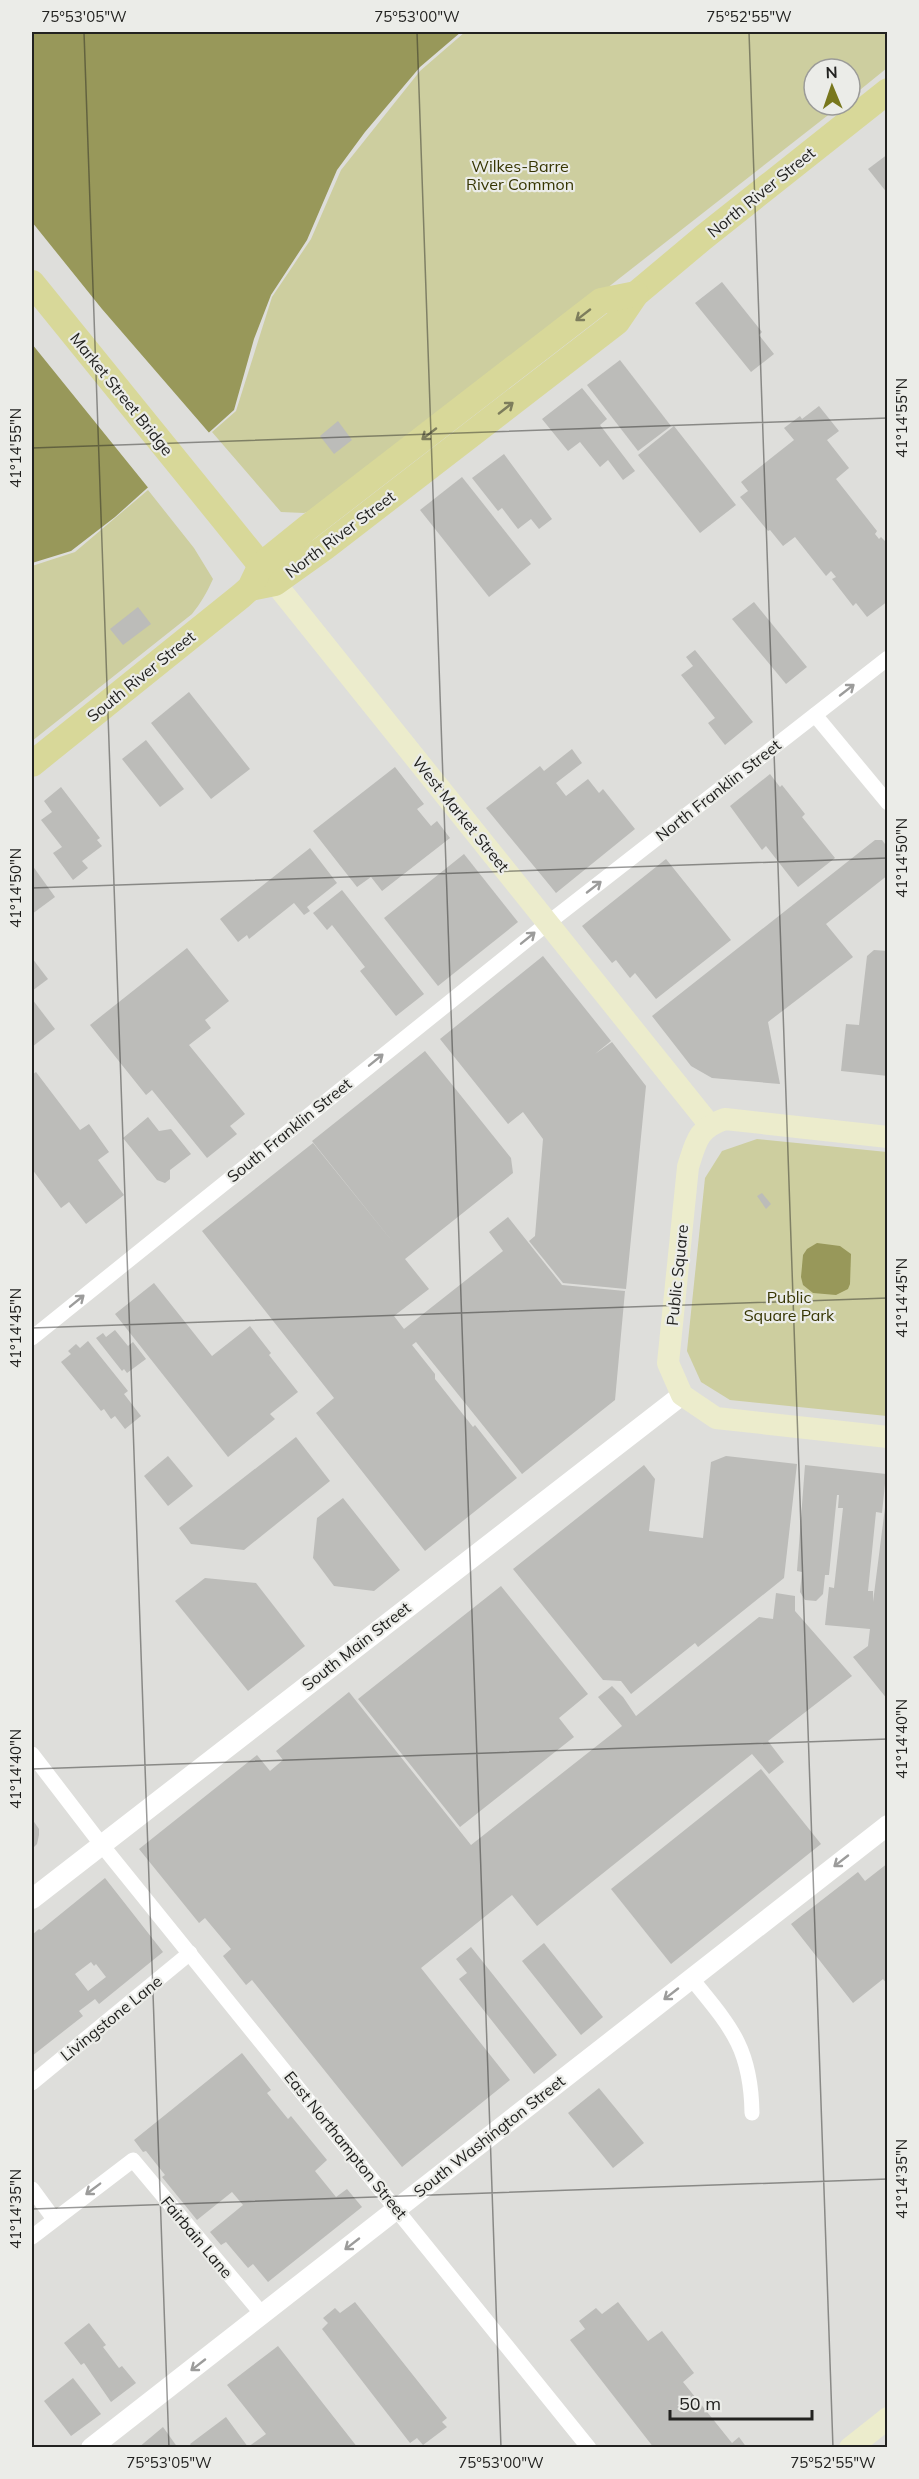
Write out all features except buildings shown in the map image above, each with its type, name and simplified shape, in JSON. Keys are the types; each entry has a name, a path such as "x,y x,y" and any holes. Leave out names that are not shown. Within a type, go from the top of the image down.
{"main road":[{"name":"North River Street","path":"250,588 600,302 636,294 888,91"},
{"name":"Market Street Bridge","path":"32,284 213,504"},
{"name":"West Market Street","path":"213,504 709,1124"},
{"name":"South River Street","path":"32,764 250,588"},
{"path":"709,1124 725,1119 888,1137"},
{"name":"Public Square","path":"682,1395 668,1363 688,1167 697,1139 709,1124"},
{"path":"682,1395 716,1418 888,1437"},
{"path":"850,2448 888,2418"}],"street":[{"name":"North Franklin Street","path":"548,923 888,658"},
{"path":"815,715 888,802"},
{"name":"South Franklin Street","path":"32,1338 548,923"},
{"name":"South Main Street","path":"32,1899 682,1395"},
{"name":"East Northampton Street","path":"32,1754 101,1844 398,2208 589,2448"},
{"name":"South Washington Street","path":"91,2448 888,1825"},
{"name":"Livingstone Lane","path":"32,2083 190,1953"},
{"path":"691,1978 733,2033 743,2052 750,2078 752,2113"},
{"name":"Fairbain Lane","path":"54,2219 133,2160 262,2314"},
{"path":"32,2189 54,2219 32,2237"}],"green space":[{"name":"Wilkes-Barre River Common","path":"465,32 887,32 887,68 862,88 862,57 802,57 802,117 826,117 331,504 304,513 281,512 212,432 236,411 272,297 311,239 341,170 420,71"},
{"path":"148,490 194,548 213,579 192,614 32,741 32,566 75,552"},
{"name":"Public Square Park","path":"757,1139 887,1152 887,1416 730,1400 701,1382 687,1351 705,1178 722,1151"}],"shaded area":[{"path":"32,32 461,32 420,67 365,132 337,170 307,240 271,295 254,339 234,410 115,517 71,551 32,563"},
{"path":"817,1243 840,1246 851,1254 848,1289 836,1295 813,1293 803,1285 801,1277 803,1255 807,1249"}],"pier":[{"path":"32,222 102,309 211,435 150,490 32,344"}]}
